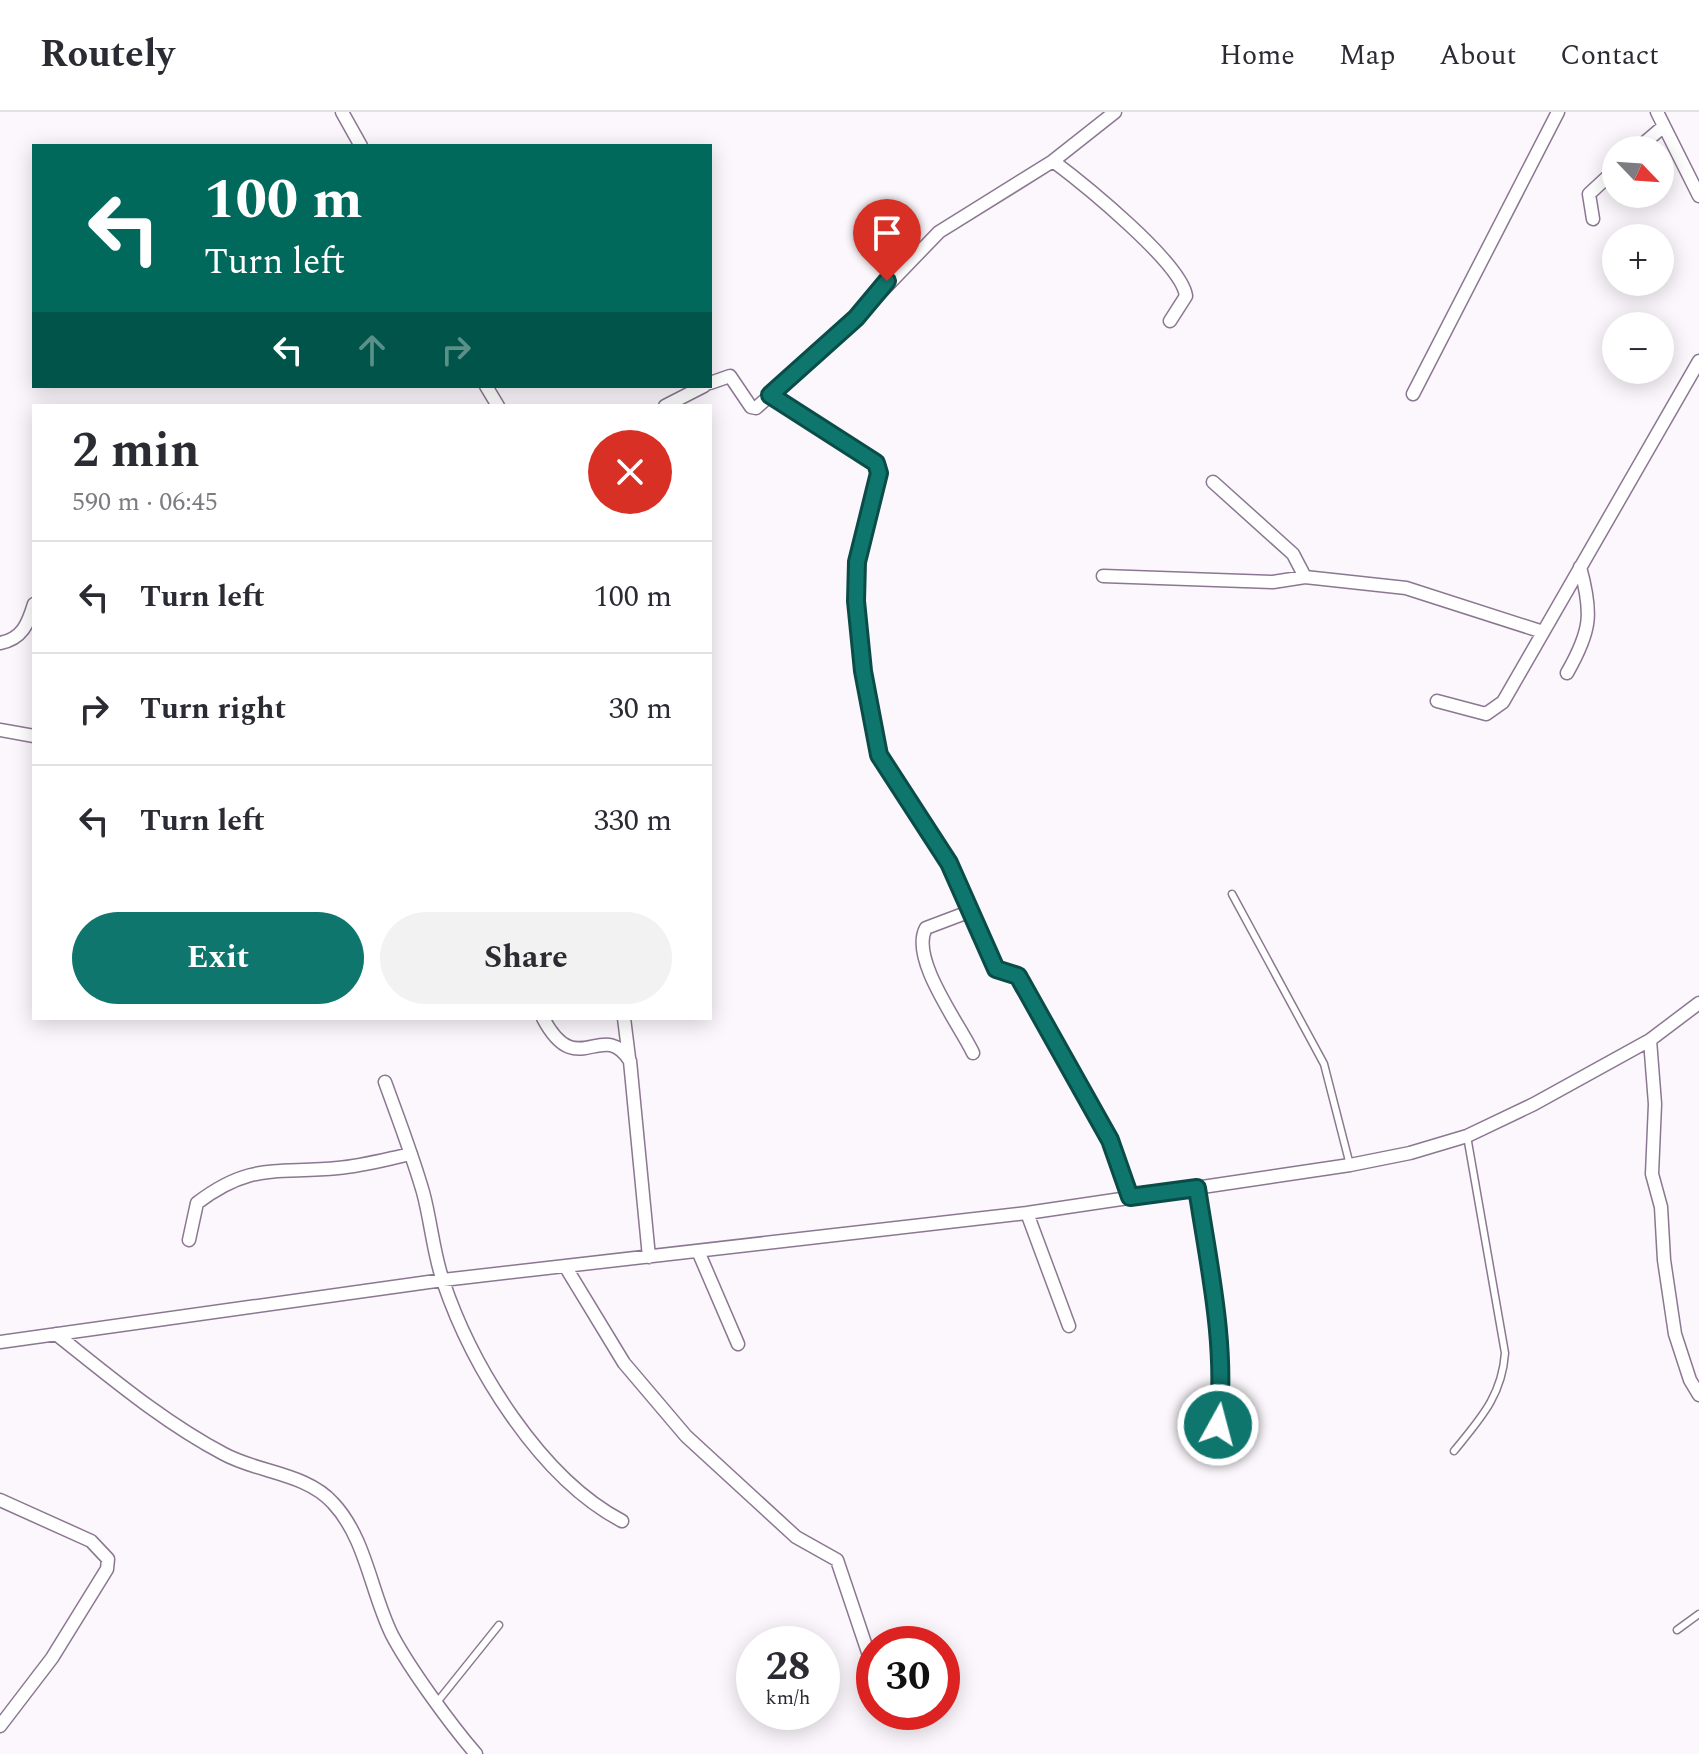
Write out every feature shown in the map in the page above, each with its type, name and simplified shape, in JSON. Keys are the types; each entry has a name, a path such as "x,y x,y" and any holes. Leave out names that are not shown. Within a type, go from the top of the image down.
{"street":[{"path":"342,112 360,144"},
{"path":"712,382 730,376 753,408 856,318 939,232 1053,161 1115,112"},
{"path":"1413,394 1558,112"},
{"path":"1657,112 1699,196"},
{"path":"1652,136 1664,126"},
{"path":"1053,161 1096,193 1149,245 1179,281 1186,296 1170,321"},
{"path":"1593,219 1589,194 1602,182"},
{"path":"1437,701 1486,714 1495,710 1699,361"},
{"path":"669,404 700,388"},
{"path":"770,395 876,463 879,473 857,562 856,601 863,671 879,755 949,863 996,969 1018,976 1110,1140 1130,1197"},
{"path":"1213,482 1293,554 1305,577"},
{"path":"1567,673 1588,631 1590,615 1580,567"},
{"path":"1103,576 1273,582 1305,577 1406,588 1543,632"},
{"path":"0,643 10,641 23,631 32,609"},
{"path":"0,730 32,736"},
{"path":"971,911 926,928 921,946 947,1011 973,1053"},
{"path":"0,1342 443,1280 1027,1213 1350,1165 1410,1153 1467,1136 1534,1104 1650,1040 1699,1003"},
{"path":"544,1020 554,1040 577,1051 612,1043 621,1048 630,1061"},
{"path":"624,1020 649,1257"},
{"path":"1650,1040 1655,1104 1652,1174 1661,1207 1675,1334 1690,1380 1699,1395"},
{"path":"385,1082 411,1154 443,1280 471,1343 517,1426 591,1501 622,1521"},
{"path":"189,1240 197,1203 239,1176 280,1170 341,1168 411,1154"},
{"path":"1197,1188 1221,1345 1223,1382 1218,1425"},
{"path":"1027,1213 1069,1326"},
{"path":"698,1251 738,1344"},
{"path":"565,1266 624,1363 686,1436 796,1537 837,1560 859,1626"},
{"path":"56,1334 127,1389 223,1454 320,1490 347,1521 392,1634 476,1754"},
{"path":"0,1500 91,1541 108,1559 107,1569 52,1658 0,1726"}],"lane":[{"path":"1232,894 1324,1064 1350,1165"},
{"path":"1454,1451 1494,1403 1503,1375 1505,1353 1467,1136"},
{"path":"1677,1630 1699,1614"},
{"path":"438,1701 499,1625"}],"route":[{"path":"887,281 856,318 770,395 876,463 878,485 857,562 856,601 863,671 882,762 949,863 996,969 1018,976 1110,1140 1130,1197 1197,1188 1221,1345 1223,1382 1218,1425"}]}
